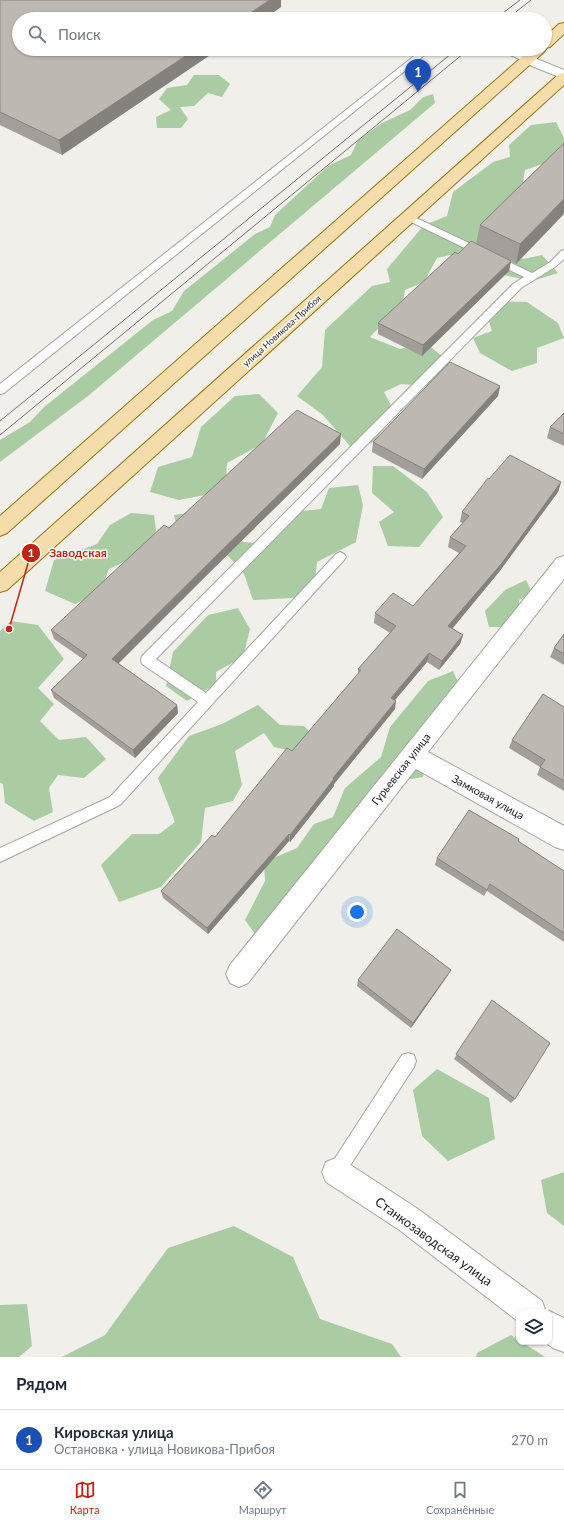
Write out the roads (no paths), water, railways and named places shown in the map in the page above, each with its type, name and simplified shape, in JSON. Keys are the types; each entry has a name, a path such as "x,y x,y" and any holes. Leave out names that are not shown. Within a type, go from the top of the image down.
{"main road":[{"path":"552,38 564,27"},
{"path":"0,528 531,56"},
{"name":"улица Новикова-Прибоя","path":"0,584 564,76"}],"street":[{"path":"536,56 564,76"},
{"name":"Гурьевская улица","path":"239,974 563,567"},
{"name":"Замковая улица","path":"412,755 564,839"},
{"name":"Станкозаводская улица","path":"336,1172 408,1219 527,1309"},
{"path":"552,1328 564,1337"}],"lane":[{"path":"0,390 419,56"},
{"path":"408,217 532,277"},
{"path":"208,701 147,660 517,286 552,265 564,253"},
{"path":"0,855 115,801 340,557"},
{"path":"336,1172 408,1061"}],"tram line":[{"path":"504,12 520,0"},
{"path":"516,12 531,0"},
{"path":"0,421 448,56"},
{"path":"0,435 460,56"}],"place":[{"name":"Кировская улица","path":"418,92"},
{"name":"Заводская","path":"9,629"}]}
